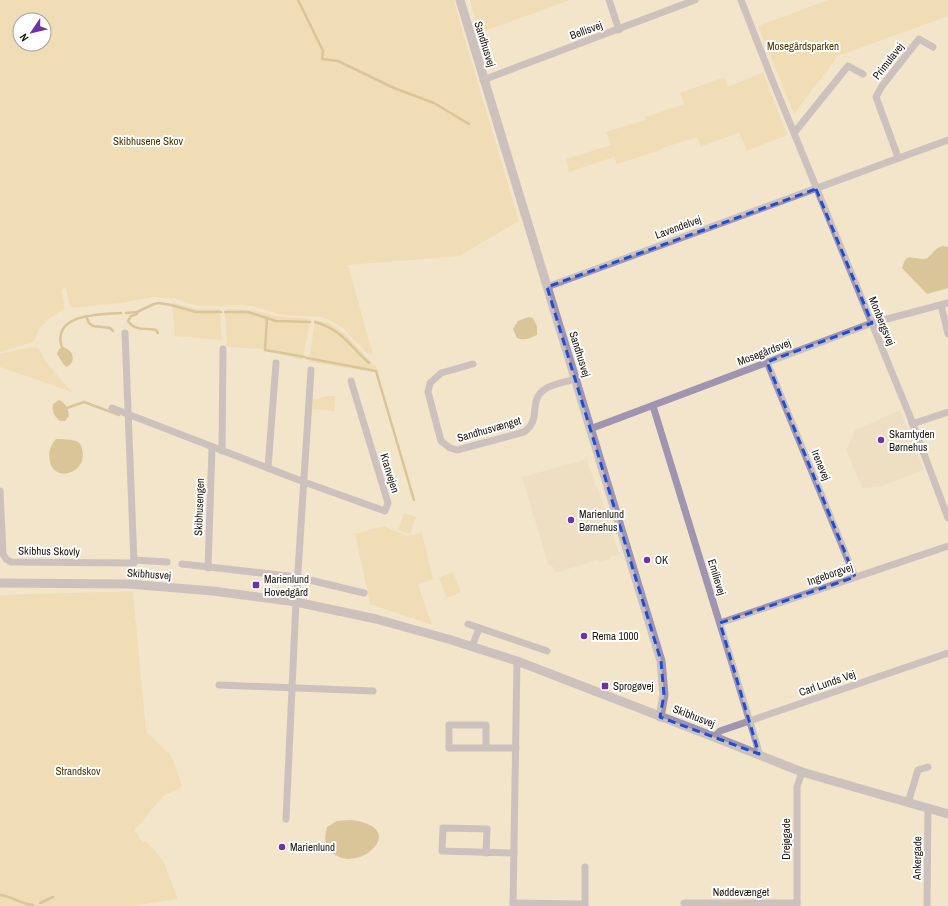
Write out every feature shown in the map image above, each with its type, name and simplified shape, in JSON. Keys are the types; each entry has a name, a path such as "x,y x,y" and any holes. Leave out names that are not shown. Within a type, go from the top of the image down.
{"street":[{"name":"Sandhusvej","path":"460,0 483,80 661,661 664,695 660,716"},
{"path":"609,0 619,30"},
{"name":"Bellisvej","path":"483,80 619,30 695,0"},
{"name":"Monbergsvej","path":"741,0 912,424 945,499 948,518"},
{"name":"Primulavej","path":"898,157 876,97 882,86 919,39 933,47"},
{"path":"794,133 848,66 863,74"},
{"path":"816,189 898,157 948,140"},
{"name":"Lavendelvej","path":"547,287 816,189"},
{"path":"944,304 948,334"},
{"name":"Mosegårdsvej","path":"590,429 872,323 944,304"},
{"path":"125,333 134,560"},
{"path":"222,451 223,349"},
{"name":"Irenevej","path":"767,362 855,577"},
{"path":"268,468 276,363"},
{"name":"Sandhusvænget","path":"473,364 441,373 430,383 428,392 441,441 450,448 457,450 524,432 530,428 534,421 536,400 540,393 546,388 575,379"},
{"path":"286,819 297,577 311,370"},
{"name":"Kranvejen","path":"112,408 304,482 385,511 388,503 351,381"},
{"name":"Emilievej","path":"653,406 759,754"},
{"path":"912,424 948,412"},
{"name":"Skibhusengen","path":"208,568 212,447"},
{"name":"Skibhus Skovly","path":"0,491 3,554 6,559 11,562 134,563 134,560 167,562"},
{"name":"Ingeborgvej","path":"720,623 948,546"},
{"path":"182,564 297,577 364,593"},
{"name":"Skibhusvej","path":"0,583 128,584 213,591 296,602 376,619 517,661 802,772 928,810 948,814"},
{"path":"468,624 547,651"},
{"path":"472,647 478,628"},
{"name":"Carl Lunds Vej","path":"714,737 720,731 948,653"},
{"path":"517,661 513,905 585,905 585,867"},
{"path":"219,685 373,691"},
{"path":"486,748 486,725 449,725 449,748 486,748 516,748"},
{"path":"908,803 918,770 928,767"},
{"name":"Drejøgade","path":"797,905 797,787 802,772"},
{"name":"Ankergade","path":"927,906 928,810"},
{"path":"486,853 487,830 443,828 442,852 486,853 514,853"},
{"name":"Nøddevænget","path":"684,903 797,905"}],"highlighted area":[{"path":"816,189 872,323 767,362 855,577 720,623 759,754 660,717 664,695 661,661 547,287"}],"shaded area":[{"path":"943,246 948,247 948,288 927,294 902,268 906,259 925,259"},
{"path":"528,317 533,318 537,326 537,335 525,339 517,338 513,329 518,321"},
{"path":"63,347 71,353 73,359 67,367 57,354 59,349"},
{"path":"59,400 66,406 68,411 69,416 65,421 60,421 53,412 53,404"},
{"name":"Skarntyden Børnehus","path":"900,410 924,470 879,487 862,488 846,450 855,430"},
{"path":"56,439 76,441 81,446 83,457 81,464 76,469 64,474 53,469 49,455 52,444"},
{"name":"Marienlund Børnehus","path":"587,459 619,554 599,563 598,560 555,573 553,567 548,564 522,477"},
{"path":"350,820 369,824 377,831 378,840 374,848 365,855 354,859 342,858 332,852 325,841 327,827 337,821"}],"green space":[{"name":"Skibhusene Skov","path":"0,0 454,0 519,221 459,256 348,265 373,355 368,354 344,329 322,317 283,315 252,306 198,306 176,299 154,297 121,303 72,308 69,304 66,288 61,289 65,308 43,325 33,342 0,352"},
{"path":"470,0 570,0 479,33"},
{"name":"Mosegårdsparken","path":"828,0 948,0 948,16 838,56 794,114 758,26"},
{"path":"763,72 787,135 747,151 739,132 701,147 697,137 617,164 614,157 569,172 566,159 611,145 606,132 645,120 645,117 684,104 680,93 724,77 728,87"},
{"path":"172,302 196,309 220,309 222,340 175,336"},
{"path":"225,310 254,310 275,316 311,319 302,360 262,349 227,347"},
{"path":"315,320 329,323 344,333 378,369 379,373 309,362"},
{"path":"31,347 38,348 51,368 72,392 0,367 0,354"},
{"path":"327,396 335,396 335,411 311,409 312,400"},
{"path":"404,513 416,517 410,534 398,530"},
{"path":"384,526 406,536 422,533 433,579 418,585 432,625 370,604 355,534"},
{"path":"453,572 461,592 447,598 439,578"},
{"name":"Strandskov","path":"133,591 146,731 172,757 182,785 179,789 164,795 134,831 143,842 147,842 163,860 178,899 132,906 0,906 0,595"}],"waterway":[{"path":"298,0 323,51 322,59 338,61 394,88 434,103 469,124"},
{"path":"126,313 137,312 159,303 196,312 221,312"},
{"path":"137,312 137,314 131,316 128,321 137,328 156,330 158,333"},
{"path":"225,312 248,312 276,321 310,322"},
{"path":"62,348 60,337 63,328 70,322 79,318 101,314 121,313"},
{"path":"86,316 89,323 93,326 110,328 113,331"},
{"path":"267,318 265,350 305,357"},
{"path":"315,322 324,325 339,334 369,363"},
{"path":"307,358 376,371 414,500"},
{"path":"67,408 84,402 119,415"},
{"path":"0,895 33,905"},
{"path":"40,903 53,897"}],"place":[{"name":"Skarntyden Børnehus","path":"881,440"},
{"name":"Marienlund Børnehus","path":"571,520"},
{"name":"OK","path":"647,560"},
{"name":"Marienlund Hovedgård","path":"256,585"},
{"name":"Rema 1000","path":"584,636"},
{"name":"Sprogøvej","path":"605,686"},
{"name":"Marienlund","path":"282,847"}]}
